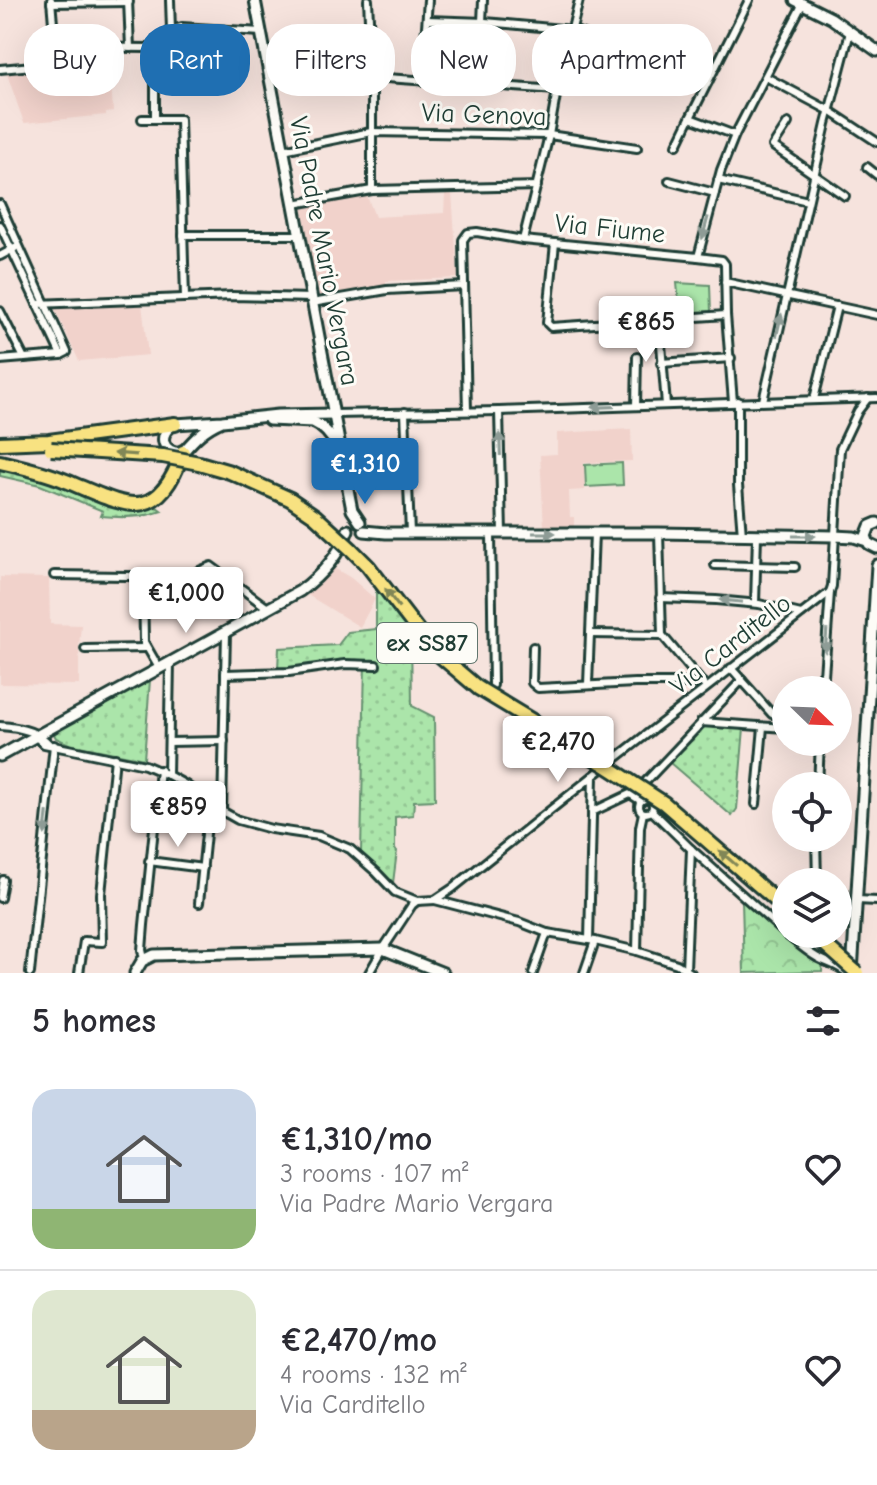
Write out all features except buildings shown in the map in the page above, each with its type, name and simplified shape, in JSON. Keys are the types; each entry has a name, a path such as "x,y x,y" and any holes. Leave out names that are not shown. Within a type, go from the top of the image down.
{"highway":[{"path":"0,446 175,424"},
{"name":"ex SS87","path":"0,446 163,456 230,472 290,499 315,516 360,558 432,649 478,688 664,803 772,897"},
{"path":"0,462 34,470 118,503 132,505 153,500 165,489 183,452"},
{"path":"827,948 852,973"}],"street":[{"path":"170,0 171,24"},
{"name":"Via Padre Mario Vergara","path":"255,0 266,60"},
{"path":"368,0 369,24"},
{"path":"427,24 428,0"},
{"path":"482,22 483,0"},
{"name":"Via Fiume","path":"574,24 579,0"},
{"path":"713,72 749,0"},
{"path":"53,24 51,2 128,1 130,48"},
{"path":"742,535 736,402 726,315 724,262 698,257 718,180 735,135 766,77 799,2 831,18 877,51"},
{"path":"427,20 532,26"},
{"path":"250,31 261,32"},
{"path":"763,401 785,295 850,32"},
{"path":"124,48 140,47"},
{"path":"0,69 24,67"},
{"path":"766,77 830,111 877,142"},
{"path":"155,96 155,119"},
{"name":"Via Padre Mario Vergara","path":"273,96 355,529"},
{"path":"372,96 372,190"},
{"name":"Via Fiume","path":"556,96 523,240 698,257"},
{"path":"677,145 701,96"},
{"path":"690,118 735,135"},
{"path":"142,119 180,119 185,298"},
{"path":"788,123 773,146 845,196"},
{"name":"Via Genova","path":"283,150 371,132 549,135 637,148"},
{"path":"867,167 877,175"},
{"path":"718,180 808,201"},
{"path":"669,181 715,193"},
{"path":"294,204 372,190 537,186"},
{"path":"0,204 2,223 12,250 21,260"},
{"path":"0,360 64,354 21,260 19,246 2,223"},
{"path":"467,411 463,240 468,233 477,232 523,240"},
{"path":"183,235 299,235"},
{"path":"555,243 548,325 726,315"},
{"path":"0,256 19,246"},
{"path":"725,282 877,315"},
{"path":"41,304 232,296 312,300 387,290 464,286"},
{"path":"814,399 837,306"},
{"path":"0,311 24,358"},
{"path":"659,320 666,405"},
{"path":"0,336 10,331"},
{"path":"636,406 637,357"},
{"path":"661,363 731,358"},
{"name":"Via Carditello","path":"435,900 705,685 830,592 840,449 849,427 868,398"},
{"path":"222,421 195,437 183,452 176,453 165,445 165,432 175,424 278,415 877,398"},
{"path":"499,411 502,533"},
{"path":"405,412 410,533"},
{"path":"250,418 313,422 325,429 341,454"},
{"path":"877,523 868,528 866,536 871,546 877,548"},
{"path":"0,756 300,591 332,562 355,529 410,533 834,536 867,541"},
{"path":"491,533 493,685"},
{"path":"588,684 594,533"},
{"path":"659,533 662,635 705,685"},
{"path":"755,603 757,535"},
{"path":"715,565 795,567"},
{"path":"805,948 852,973 873,716 877,565"},
{"path":"54,575 197,577 199,571 211,566 269,609"},
{"path":"143,576 144,642 159,668"},
{"path":"821,676 824,674 830,592"},
{"path":"660,598 755,603 801,614"},
{"path":"222,811 226,633"},
{"path":"591,634 662,635"},
{"path":"533,647 532,683 540,688 588,684 705,685"},
{"path":"85,649 146,648"},
{"path":"168,775 170,662"},
{"path":"225,674 289,672 345,664 376,665"},
{"path":"731,668 772,714"},
{"path":"592,812 634,794 742,680"},
{"path":"701,722 772,727"},
{"path":"0,726 37,735"},
{"path":"756,804 763,727"},
{"path":"37,735 40,742 160,770 238,820 271,829 319,836 350,849 395,892 417,901 435,900 519,922 547,933 637,951 677,964 688,971"},
{"path":"169,742 224,741"},
{"path":"30,973 51,744"},
{"path":"79,973 84,941 102,942 101,894 115,758"},
{"path":"135,973 147,957 144,943 149,861 160,770"},
{"path":"584,973 592,940 593,776"},
{"path":"651,776 652,811"},
{"path":"634,794 641,801"},
{"path":"650,801 645,799 638,807 643,813 652,811"},
{"path":"199,903 209,804"},
{"path":"652,811 772,921"},
{"path":"637,951 643,813"},
{"path":"688,971 691,849"},
{"path":"149,861 203,868"},
{"path":"690,869 711,866"},
{"path":"0,898 3,880"},
{"path":"857,900 877,901"},
{"path":"369,973 417,901"},
{"path":"533,973 547,933"},
{"path":"814,955 816,948"},
{"path":"147,957 383,949 443,973"},
{"path":"840,966 853,957"}],"shaded area":[{"path":"24,72 24,96 112,96 113,112 24,123 7,74"},
{"path":"445,193 452,193 458,278 386,281 386,285 318,297 302,206 367,196 375,217 444,213"},
{"path":"142,304 148,355 79,361 54,307"},
{"path":"631,429 632,461 584,463 585,490 569,491 570,517 574,517 574,527 544,528 540,455 557,454 557,433"},
{"path":"334,568 375,599 360,627 306,594"},
{"path":"0,577 49,578 50,624 81,625 79,685 0,684"}],"green space":[{"path":"677,283 710,285 711,312 680,314"},
{"path":"622,463 623,485 586,487 585,465"},
{"path":"0,466 153,504 162,511 132,517 101,516 103,511 40,485 0,476"},
{"path":"376,590 396,609 411,630 412,706 434,717 435,800 414,801 413,815 395,817 397,851 393,883 361,853 365,661 278,669 279,648 338,645 348,632 376,629"},
{"path":"150,680 144,759 69,744 56,738 53,732"},
{"path":"705,725 744,728 737,809 732,816 670,763"},
{"path":"742,900 772,925 772,948 800,948 823,962 822,971 744,973"}]}
